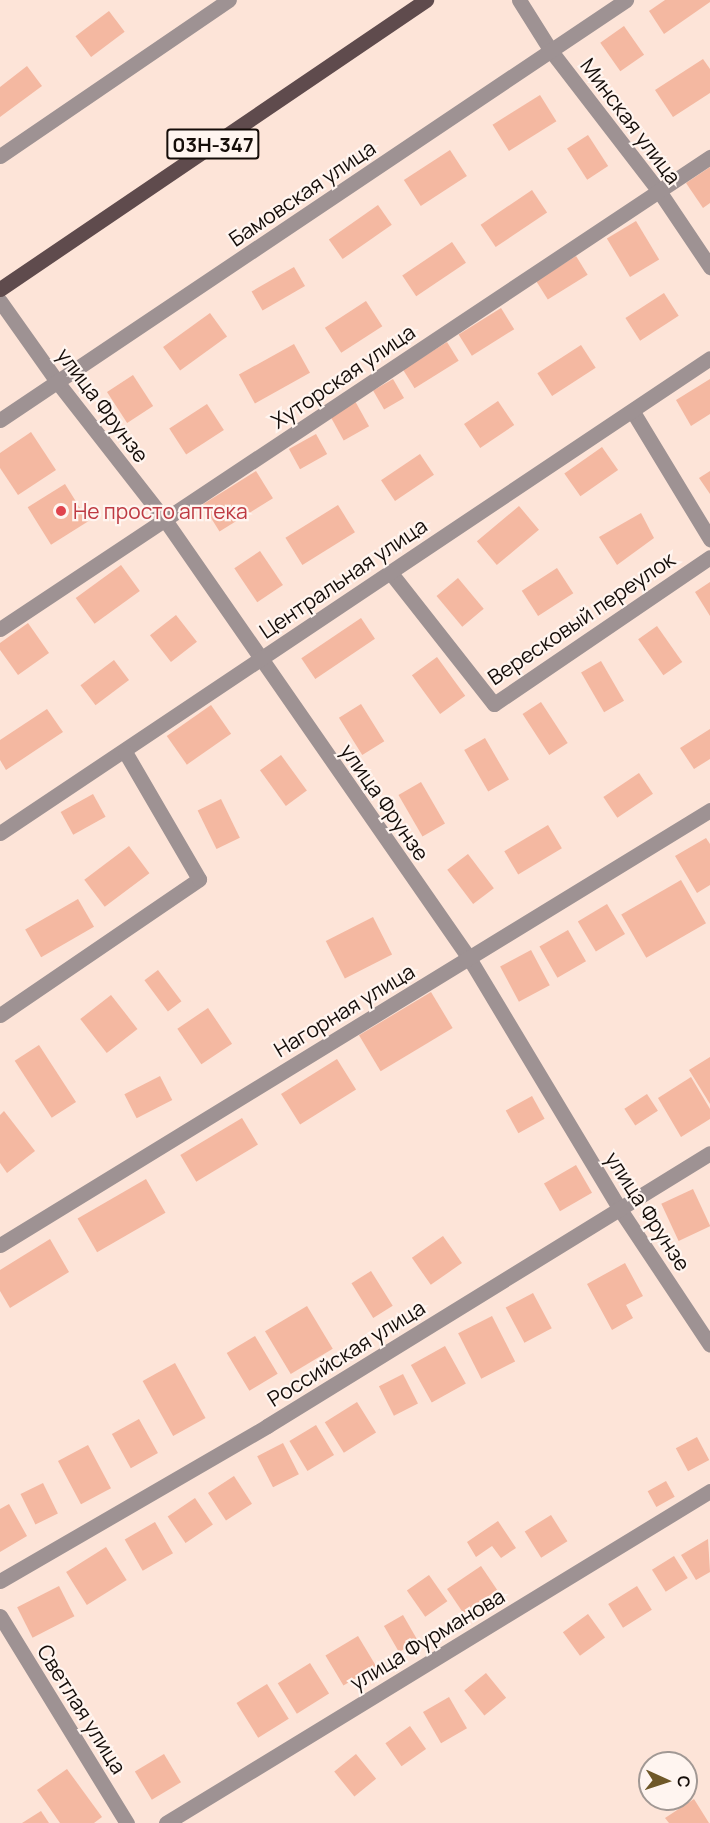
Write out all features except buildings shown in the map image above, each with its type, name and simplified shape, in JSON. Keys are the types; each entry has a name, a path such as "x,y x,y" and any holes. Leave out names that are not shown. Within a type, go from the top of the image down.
{"main road":[{"name":"03Н-347","path":"0,289 426,0"}],"street":[{"path":"0,156 229,0"},
{"name":"Минская улица","path":"519,0 551,51 659,191 710,267"},
{"name":"Бамовская улица","path":"0,420 626,0"},
{"name":"Хуторская улица","path":"0,629 710,157"},
{"name":"улица Фрунзе","path":"0,301 58,382 165,520 469,958 619,1208 710,1345"},
{"name":"Центральная улица","path":"0,833 125,752 710,358"},
{"path":"633,412 710,539"},
{"name":"Вересковый переулок","path":"390,572 494,704 710,557"},
{"path":"0,1015 200,879 125,752"},
{"name":"Нагорная улица","path":"0,1245 710,810"},
{"name":"Российская улица","path":"0,1581 267,1426 710,1153"},
{"name":"улица Фурманова","path":"166,1823 710,1491"},
{"name":"Светлая улица","path":"0,1616 128,1823"}],"place":[{"name":"Не просто аптека","path":"61,511"}]}
